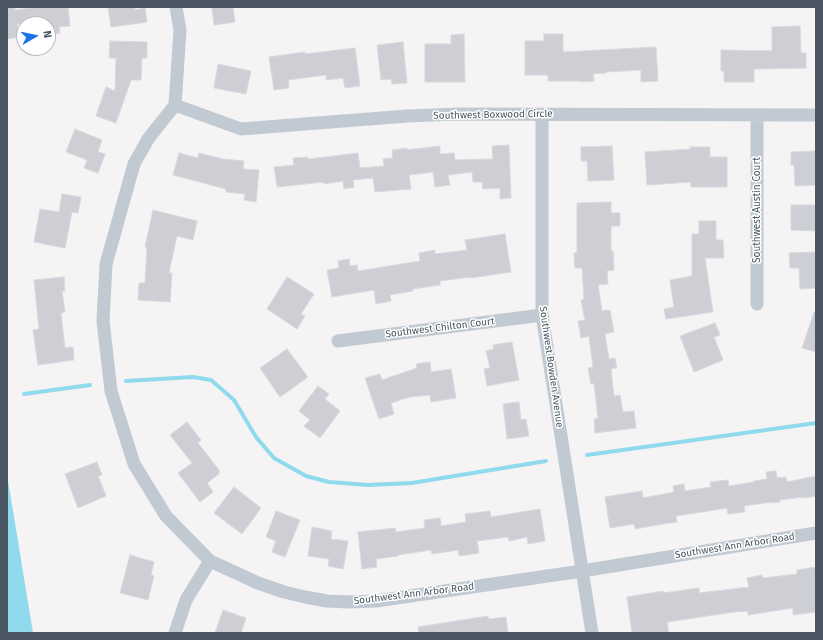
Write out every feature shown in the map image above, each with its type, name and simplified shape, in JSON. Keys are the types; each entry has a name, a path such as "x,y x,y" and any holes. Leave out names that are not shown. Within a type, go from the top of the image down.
{"street":[{"path":"175,105 180,30 176,7"},
{"name":"Southwest Boxwood Circle","path":"175,105 241,129 407,116 458,114 816,116"},
{"name":"Southwest Ann Arbor Road","path":"175,105 148,139 134,164 106,264 103,321 111,391 134,464 166,516 210,561 258,583 284,592 327,601 376,601 582,571 816,533"},
{"name":"Southwest Bowden Avenue","path":"542,114 542,315 592,633"},
{"name":"Southwest Austin Court","path":"757,115 757,304"},
{"name":"Southwest Chilton Court","path":"338,341 542,315"},
{"path":"175,633 186,600 210,561"}],"water":[{"path":"7,475 16,529 33,633 7,633"}],"building":[{"path":"7,7 15,7 15,10 31,7 68,7 70,26 59,27 60,33 56,34 56,16 16,16 16,38 7,39"},
{"path":"108,7 135,7 135,10 145,8 147,22 111,27"},
{"path":"233,7 235,22 214,25 212,8"},
{"path":"800,26 801,53 806,53 806,68 754,69 754,82 724,82 724,71 721,71 721,50 772,51 772,27"},
{"path":"464,34 465,82 425,82 425,44 451,44 451,35"},
{"path":"544,34 563,34 563,52 656,47 658,81 641,82 641,70 593,74 594,81 581,82 548,81 548,75 525,75 525,41 544,41"},
{"path":"110,41 147,42 147,58 142,58 141,80 131,80 116,123 96,116 106,87 115,91 116,58 109,58"},
{"path":"403,42 407,83 392,84 391,79 381,80 377,45"},
{"path":"355,48 360,86 345,88 343,78 326,80 326,75 288,80 289,88 274,90 269,57 305,52 305,54"},
{"path":"218,64 251,71 246,94 214,88"},
{"path":"75,129 102,140 98,152 105,154 98,173 84,168 87,160 66,152"},
{"path":"509,145 511,198 500,199 500,188 483,189 482,182 473,182 472,172 448,175 450,185 435,187 433,172 409,175 411,189 375,192 373,178 353,180 354,187 344,189 343,181 324,184 324,182 277,187 274,167 294,165 293,158 308,157 308,159 358,153 360,168 384,166 383,159 393,158 392,150 407,148 407,150 440,146 440,154 454,153 455,160 493,159 492,146"},
{"path":"612,146 614,180 588,181 587,161 581,161 581,147"},
{"path":"690,147 710,147 710,157 727,157 727,187 691,187 691,182 647,185 645,152 691,149"},
{"path":"816,151 816,185 795,186 794,165 791,165 791,152"},
{"path":"179,153 198,158 199,153 223,159 244,161 243,169 259,170 256,202 244,200 245,194 226,192 226,189 173,175"},
{"path":"62,194 81,197 78,213 72,212 65,248 34,242 40,209 59,212"},
{"path":"611,202 611,213 620,213 620,226 611,226 611,251 613,251 614,270 607,271 608,284 598,285 602,311 610,310 614,332 605,334 609,359 615,358 617,368 611,369 614,396 620,395 623,412 634,411 636,428 595,433 594,419 598,418 594,383 591,384 588,368 593,367 589,336 581,338 578,321 585,320 581,300 584,299 582,268 575,268 574,253 577,253 577,203"},
{"path":"791,205 816,205 816,231 791,230"},
{"path":"153,210 197,221 193,240 177,236 169,273 172,273 170,302 138,300 139,283 145,283 147,248 145,247"},
{"path":"699,221 716,221 716,240 723,240 724,258 705,258 713,312 666,319 664,309 674,307 670,280 692,276 692,234 699,234"},
{"path":"505,234 511,272 440,281 440,285 413,289 413,291 390,295 391,301 376,304 374,290 332,297 327,270 339,268 338,261 349,259 350,266 357,265 358,271 420,261 419,253 435,250 435,254 467,250 465,240"},
{"path":"816,252 816,288 800,289 799,268 790,268 789,253"},
{"path":"64,277 65,291 62,291 65,312 61,313 65,348 73,347 74,360 38,365 33,330 39,329 34,280"},
{"path":"287,277 314,294 301,314 305,316 297,329 267,309"},
{"path":"814,312 816,313 816,352 802,348"},
{"path":"715,323 720,335 714,337 723,360 694,372 680,336"},
{"path":"512,342 519,380 487,386 484,369 490,368 486,351 494,349 493,345"},
{"path":"287,349 308,377 280,397 260,368"},
{"path":"430,362 431,372 451,369 456,398 431,402 430,395 410,397 391,403 394,414 379,419 365,378 380,374 382,380 417,368 416,364"},
{"path":"318,386 329,394 325,399 340,411 320,438 304,426 310,420 299,411"},
{"path":"519,402 521,420 526,419 529,436 507,439 503,404"},
{"path":"187,422 201,440 198,443 219,470 219,474 207,483 213,492 200,502 178,473 192,463 170,435"},
{"path":"97,462 102,475 98,476 106,496 78,508 65,474"},
{"path":"776,471 777,478 786,477 787,482 816,476 816,496 744,506 745,512 728,514 727,508 676,516 677,522 635,529 634,524 610,528 605,497 642,491 643,498 674,492 673,486 684,484 685,491 711,487 710,482 728,480 729,486 767,479 766,472"},
{"path":"234,487 261,508 242,534 214,513"},
{"path":"540,509 545,541 528,544 527,537 509,541 508,537 477,541 479,553 459,556 458,550 432,554 431,550 376,559 377,567 362,569 358,532 395,528 396,532 425,528 424,520 440,518 441,526 466,522 465,514 490,511 491,517"},
{"path":"276,511 300,520 285,557 272,552 276,541 266,537"},
{"path":"312,527 332,531 331,539 348,541 343,569 328,566 329,559 308,556"},
{"path":"130,555 154,562 151,575 154,576 148,600 120,593"},
{"path":"816,567 816,612 793,615 793,608 748,615 748,611 734,612 667,622 669,633 632,633 627,597 663,591 663,593 699,588 699,593 749,587 747,578 762,575 763,578 797,574 797,570"},
{"path":"223,610 246,618 241,633 215,633"},
{"path":"488,616 488,619 506,617 508,633 419,633 418,627"}],"waterway":[{"path":"126,381 193,377 211,380 234,400 256,437 274,458 306,476 329,482 368,485 412,483 546,461"},
{"path":"24,394 90,385"},
{"path":"587,455 816,423"}]}
